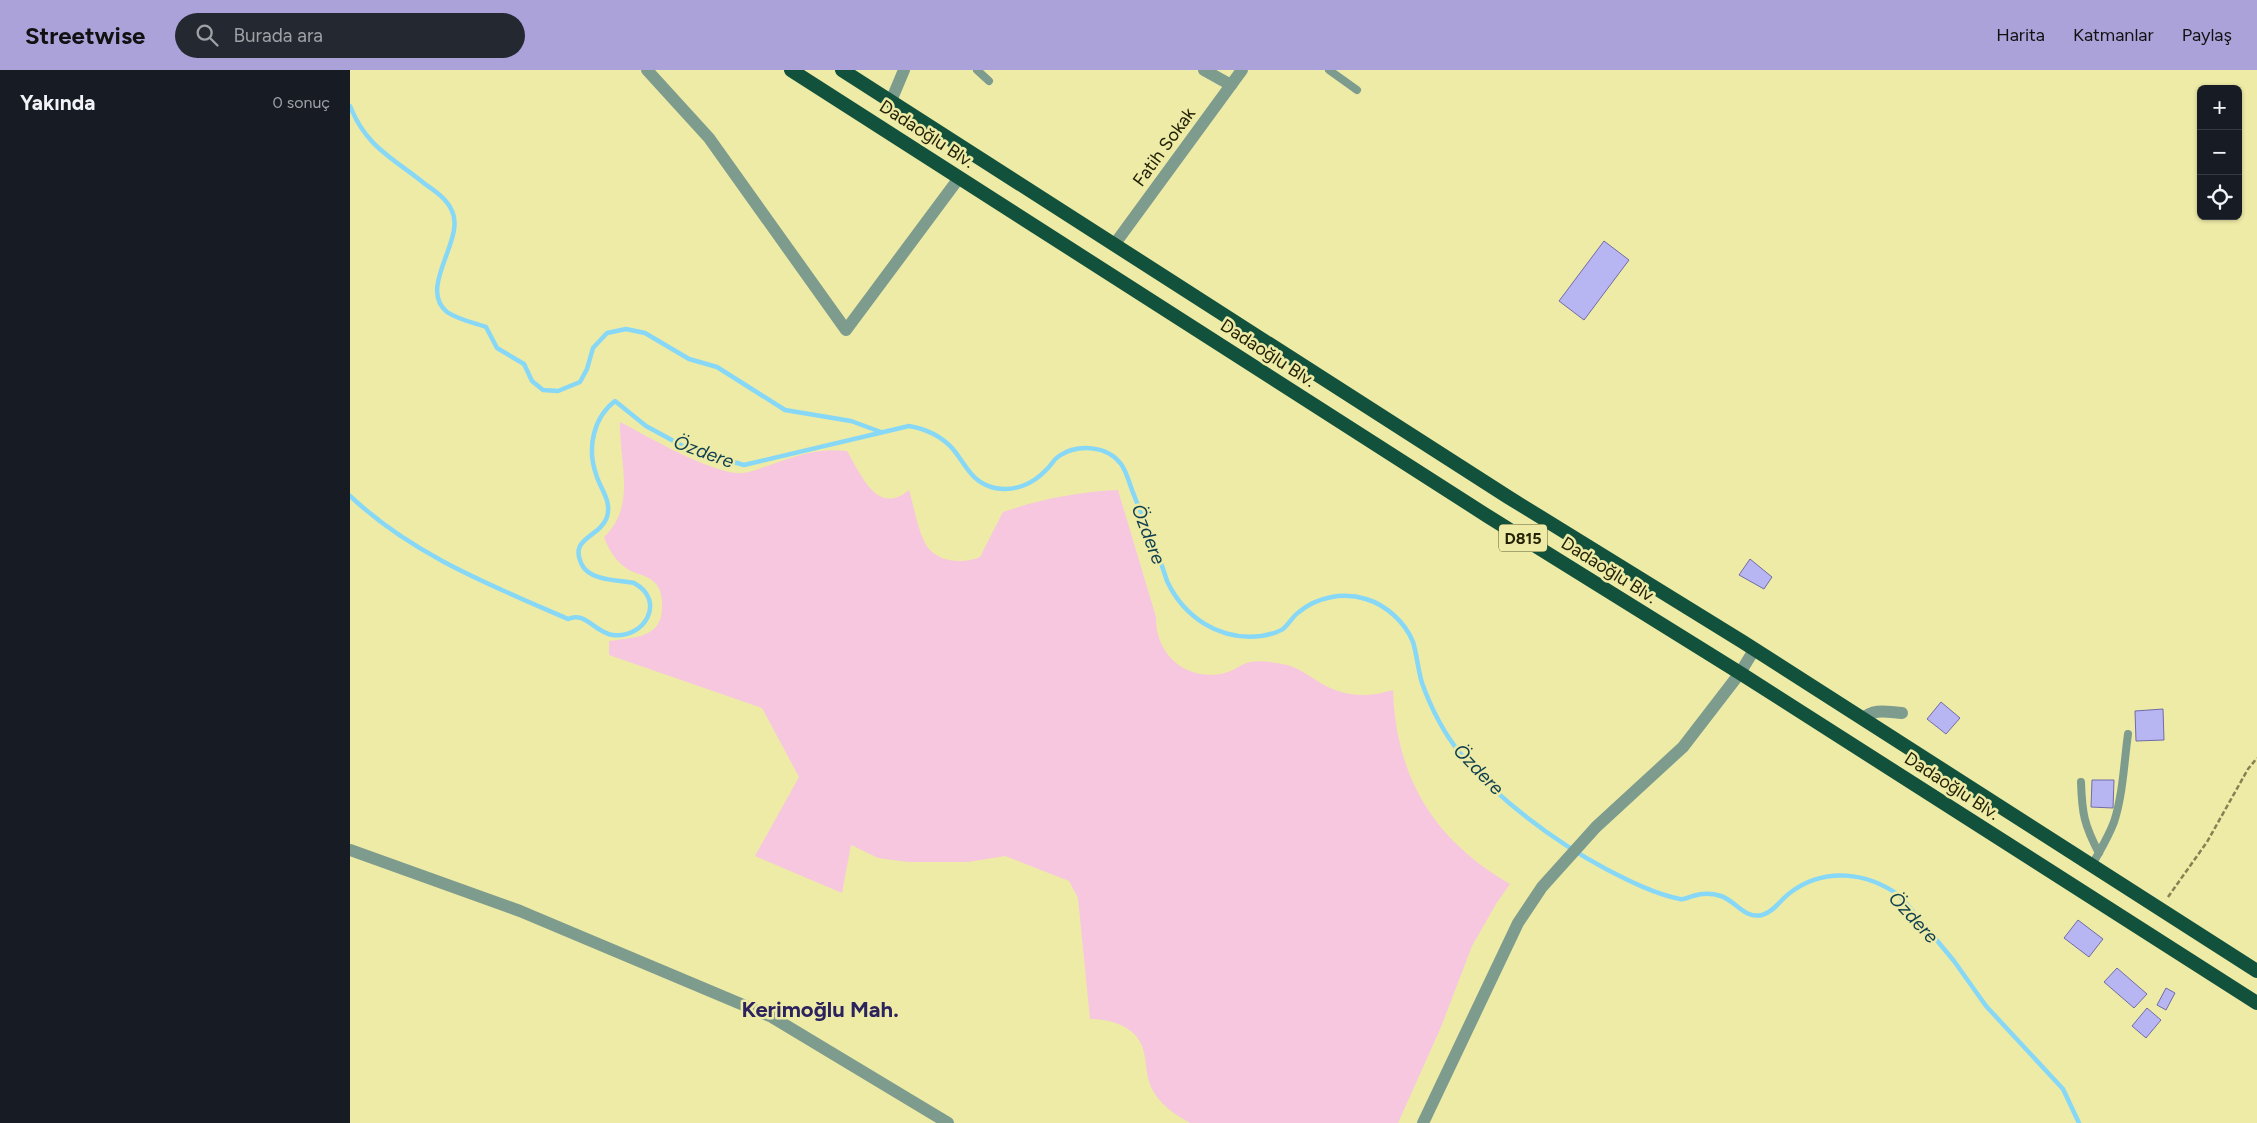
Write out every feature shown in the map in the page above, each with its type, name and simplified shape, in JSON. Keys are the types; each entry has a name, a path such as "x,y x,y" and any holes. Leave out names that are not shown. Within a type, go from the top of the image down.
{"highway":[{"name":"Dadaoğlu Blv.","path":"791,70 1489,517 1740,673 2257,1003"},
{"name":"Dadaoğlu Blv.","path":"842,70 1508,497 1754,650 2257,971"}],"street":[{"path":"647,70 709,138 846,330 959,178"},
{"path":"891,101 904,70"},
{"path":"1204,70 1231,85"},
{"name":"Fatih Sokak","path":"1114,245 1242,70"},
{"path":"1423,1123 1518,923 1542,888 1596,827 1683,747 1740,673 1754,650"},
{"path":"1862,719 1868,713 1877,711 1902,713"},
{"path":"350,850 520,911 772,1016 948,1123"}],"lane":[{"path":"977,70 989,81"},
{"path":"1329,70 1357,90"},
{"path":"2091,866 2114,822 2119,802 2128,734"},
{"path":"2081,782 2082,812 2088,832 2099,853"}],"path":[{"path":"2159,910 2207,842 2248,769 2257,758"}],"shaded area":[{"path":"620,422 681,454 731,472 750,472 810,453 828,450 847,451 864,481 879,496 888,499 898,497 909,490 925,543 935,555 950,560 966,561 980,557 1003,512 1059,497 1088,492 1118,490 1156,617 1157,630 1166,652 1174,661 1195,673 1207,675 1226,673 1248,662 1268,662 1287,665 1302,671 1337,691 1365,695 1393,690 1396,722 1402,751 1411,778 1424,804 1440,826 1460,848 1483,867 1510,884 1472,946 1441,1027 1398,1123 1190,1123 1173,1112 1154,1093 1148,1077 1142,1046 1133,1033 1113,1022 1090,1019 1078,898 1069,881 1005,856 968,862 908,862 878,858 851,845 842,893 755,856 799,777 762,708 609,655 609,641 637,637 652,630 658,624 662,605 661,594 656,584 649,578 630,570 620,563 612,554 604,537 614,525 620,512 623,498 624,483"}],"building":[{"path":"1604,241 1629,260 1584,320 1559,301"},
{"path":"1750,559 1772,577 1764,589 1739,575"},
{"path":"1941,702 1960,718 1946,734 1927,719"},
{"path":"2163,709 2164,740 2136,741 2135,711"},
{"path":"2092,780 2114,780 2113,808 2091,807"},
{"path":"2078,920 2103,939 2089,957 2064,938"},
{"path":"2117,968 2147,994 2134,1008 2104,982"},
{"path":"2166,988 2175,993 2166,1010 2157,1005"},
{"path":"2147,1008 2161,1020 2146,1038 2132,1026"}],"waterway":[{"path":"350,106 364,132 372,142 440,196 452,211 455,222 453,235 439,277 437,290 439,302 447,312 466,321 486,327 497,348 524,364 532,381 543,390 558,391 580,382 587,369 593,348 607,333 626,329 645,333 689,359 717,367 785,410 851,421 881,432"},
{"name":"Özdere","path":"350,496 374,517 400,535 453,567 568,619 580,618 601,631 613,635 624,635 642,625 650,608 649,599 644,591 634,583 605,579 591,574 582,565 579,556 579,549 582,543 603,524 607,517 608,505 593,464 592,444 601,416 615,401 646,426 681,445 744,465 909,426 938,436 952,448 980,482 995,488 1009,489 1029,483 1041,475 1057,458 1066,452 1083,448 1100,450 1115,458 1123,467 1167,581 1174,594 1193,616 1217,630 1231,635 1246,637 1272,634 1281,630 1306,607 1322,599 1348,596 1366,599 1381,605 1400,621 1410,635 1422,683 1433,711 1448,737 1474,770 1527,818 1567,846 1606,869 1671,897 1683,899 1703,894 1721,896 1745,912 1756,916 1770,911 1787,895 1804,884 1832,876 1846,876 1874,882 1900,896 1954,961 1986,1006 2063,1089 2079,1123"}],"district":[{"name":"Kerimoğlu Mah.","path":"820,1009"}]}
